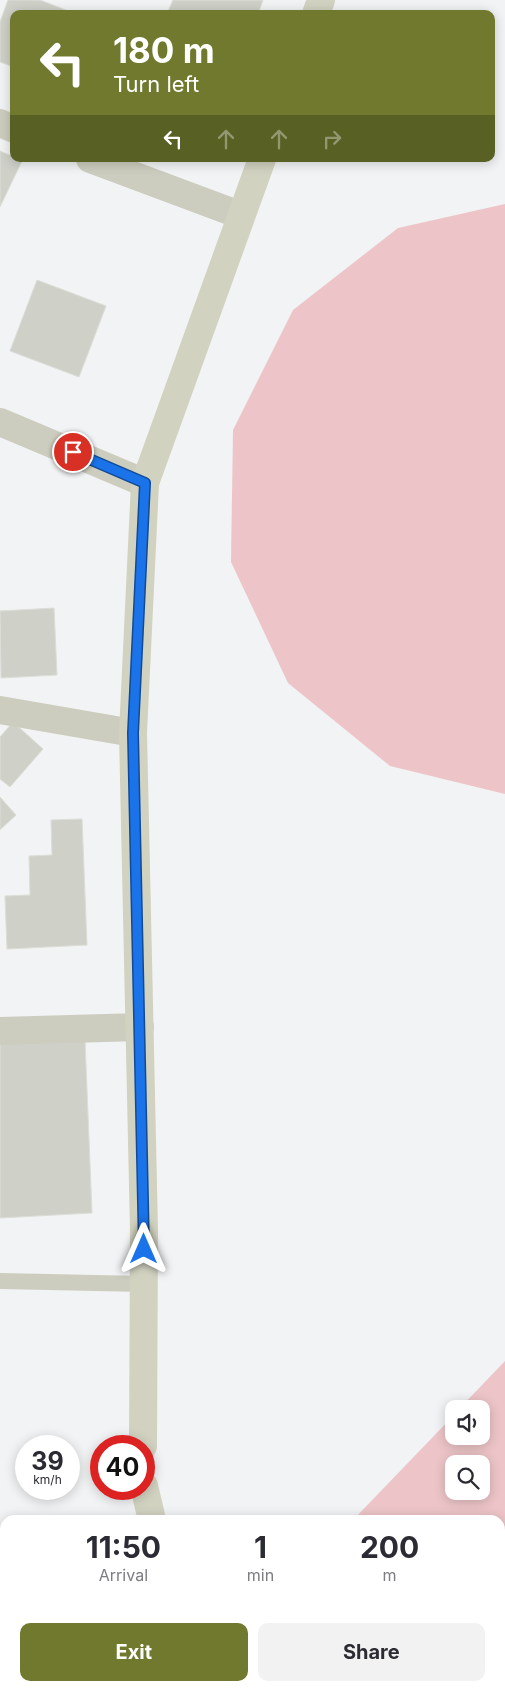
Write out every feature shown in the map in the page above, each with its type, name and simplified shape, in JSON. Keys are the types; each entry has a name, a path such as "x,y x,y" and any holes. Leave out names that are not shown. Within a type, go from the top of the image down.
{"street":[{"path":"98,162 240,215"},
{"path":"143,1435 144,1222 133,733 145,483 240,215 261,162"},
{"path":"0,422 145,483"},
{"path":"0,710 133,733"},
{"path":"0,1031 140,1027"},
{"path":"147,1500 151,1515"}],"lane":[{"path":"0,1281 143,1284"}],"shaded area":[{"path":"505,204 505,794 390,766 288,683 231,562 233,430 293,310 398,228"},
{"path":"505,1361 505,1515 358,1515 445,1424 445,1445 490,1445 490,1400 468,1400"}],"building":[{"path":"8,0 40,0 66,10 10,10 10,66 0,62 0,22"},
{"path":"173,0 263,0 259,10 169,10"},
{"path":"0,151 10,155 10,162 22,162 0,207"},
{"path":"37,280 106,306 79,377 10,351"},
{"path":"54,608 57,675 1,678 0,611"},
{"path":"13,722 43,749 10,787 0,779 0,737"},
{"path":"0,797 16,815 0,830"},
{"path":"82,819 87,945 7,949 5,896 30,895 29,856 52,855 51,820"},
{"path":"85,1040 92,1213 0,1218 0,1044"}],"route":[{"path":"73,452 145,483 133,733 144,1249"}]}
